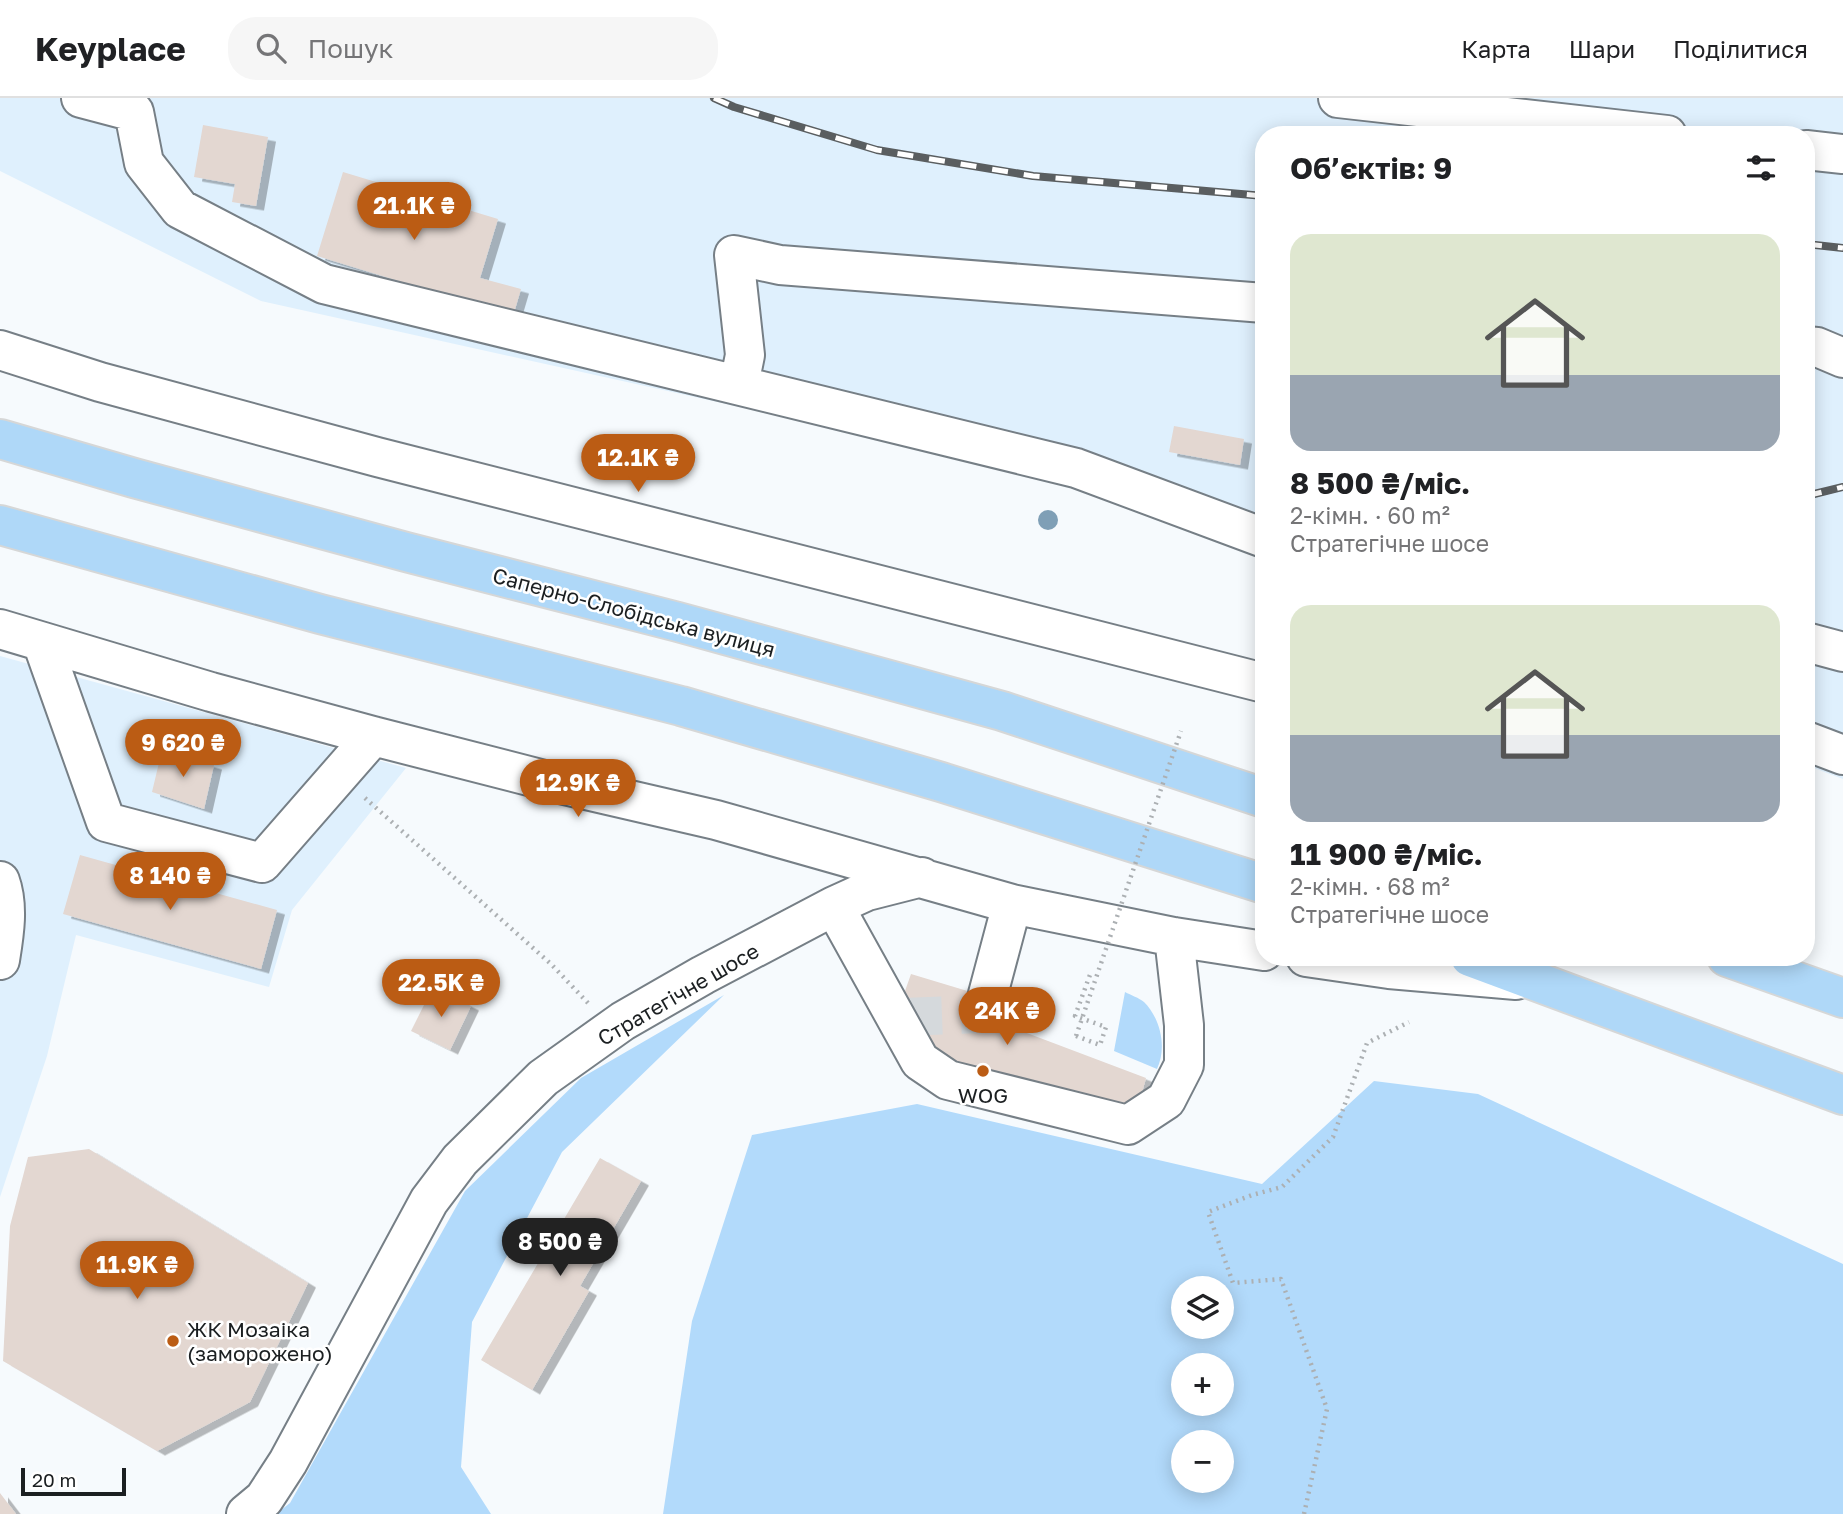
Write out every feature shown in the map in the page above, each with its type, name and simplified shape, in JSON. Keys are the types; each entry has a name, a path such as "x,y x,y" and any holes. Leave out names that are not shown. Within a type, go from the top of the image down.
{"main road":[{"name":"Саперно-Слобідська вулиця","path":"0,439 380,545 678,622 1002,711 1255,795"},
{"path":"0,525 320,614 681,706 941,782 1255,881"},
{"path":"1495,966 1843,1095"},
{"path":"1755,966 1843,998"}],"street":[{"path":"81,98 139,105 144,163 180,209 324,284 1076,468 1255,535"},
{"path":"1338,98 1587,126"},
{"path":"1815,151 1843,154"},
{"path":"738,385 744,355 734,255 780,265 1255,302"},
{"path":"1815,347 1843,358"},
{"path":"0,350 100,382 377,457 1255,681"},
{"path":"16,642 556,783 716,820 1012,904 1174,937 1255,950"},
{"path":"16,642 106,822 262,863 373,736"},
{"path":"1815,644 1843,652"},
{"path":"1815,744 1843,755"},
{"name":"Стратегічне шосе","path":"246,1514 264,1499 288,1462 429,1201 460,1160 543,1078 623,1021 703,975 867,891 922,877"},
{"path":"0,881 5,893 4,935 0,960"},
{"path":"987,998 1012,904"},
{"path":"834,906 900,1017 920,1061 948,1080 1128,1125 1166,1100 1184,1065 1184,1025 1174,937"},
{"path":"1368,966 1542,983"}],"path":[{"path":"1091,972 1075,1016 1106,1027 1100,1045 1076,1036 1181,731"},
{"path":"339,775 551,964 589,1004 589,1045"},
{"path":"1304,1514 1327,1409 1281,1279 1233,1283 1208,1212 1282,1186 1333,1138 1367,1043 1409,1022"}],"shaded area":[{"path":"0,98 1843,98 1843,779 1815,768 1815,126 1255,126 1255,553 1065,479 261,301 0,171"},
{"path":"0,656 406,768 292,910 269,987 76,935 47,1056 0,1197"},
{"path":"1125,992 1144,1002 1155,1017 1162,1043 1157,1069 1114,1051"},
{"path":"724,995 562,1152 472,1322 461,1467 491,1514 276,1514 290,1503 465,1191 581,1078"},
{"path":"1374,1081 1478,1094 1843,1264 1843,1514 663,1514 692,1321 752,1135 917,1104 1262,1184"}],"building":[{"path":"203,125 268,137 256,206 232,202 235,184 194,177"},
{"path":"343,172 498,219 480,278 521,289 513,316 317,256"},
{"path":"1174,426 1244,439 1240,465 1169,452"},
{"path":"162,750 214,765 204,809 152,792"},
{"path":"80,855 277,910 261,969 63,914"},
{"path":"911,974 984,996 979,1015 1146,1078 1137,1110 931,1061 899,1008"},
{"path":"433,987 471,1006 450,1050 411,1031"},
{"path":"89,1149 308,1283 250,1402 157,1451 3,1361 10,1226 28,1157"},
{"path":"600,1158 641,1181 580,1286 589,1291 532,1390 481,1360"},
{"path":"0,1493 16,1514 0,1514"}],"tunnel":[{"path":"904,1017 982,1014 987,998"}],"railway":[{"path":"714,98 734,107 877,150 1033,176 1255,195"},
{"path":"1815,245 1843,248"},
{"path":"1815,494 1843,487"}],"place":[{"name":"WOG","path":"983,1071"},
{"name":"ЖК Мозаіка (заморожено)","path":"173,1341"}]}
